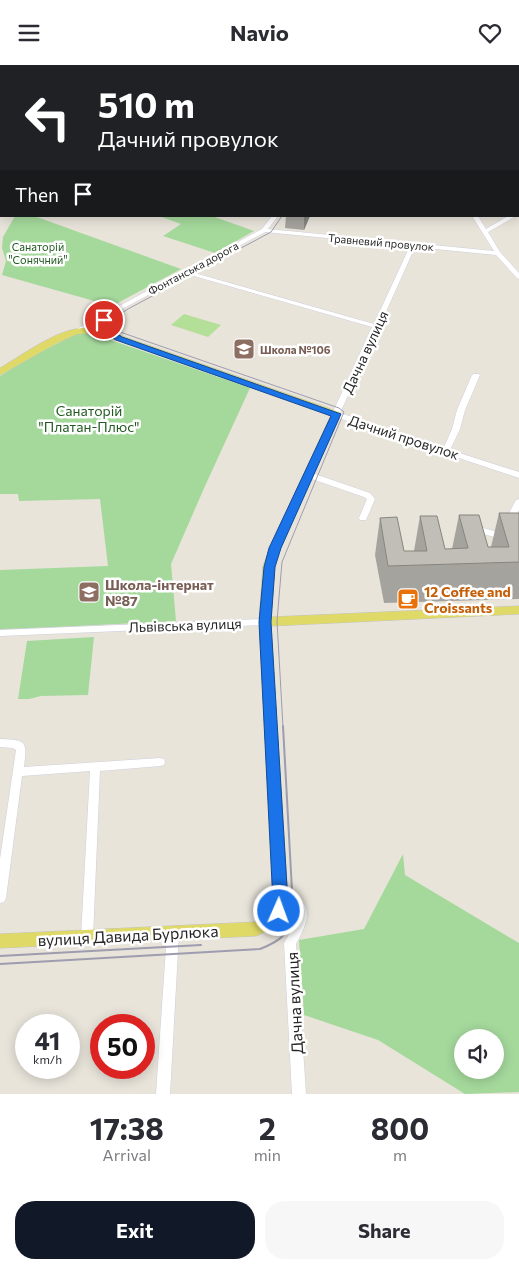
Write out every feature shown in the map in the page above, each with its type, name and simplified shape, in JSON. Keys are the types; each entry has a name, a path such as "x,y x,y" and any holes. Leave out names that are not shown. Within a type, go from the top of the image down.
{"main road":[{"name":"Дачний провулок","path":"74,332 90,331 119,338 336,414"},
{"name":"Фонтанська дорога","path":"0,372 30,354 74,332"},
{"name":"Дачна вулиця","path":"256,929 274,920 279,911 280,899 265,622 269,567 275,548 336,414"},
{"name":"Львівська вулиця","path":"265,622 519,610"},
{"name":"вулиця Давида Бурлюка","path":"0,941 256,929"}],"street":[{"name":"Фонтанська дорога","path":"74,332 264,230 274,217"},
{"path":"476,217 498,253 519,277"},
{"path":"484,232 511,217"},
{"name":"Травневий провулок","path":"264,230 498,253"},
{"name":"Дачна вулиця","path":"336,414 378,327 413,245"},
{"path":"186,272 378,327"},
{"path":"112,312 106,317 104,324 108,331 119,338"},
{"path":"446,451 476,375"},
{"name":"Дачний провулок","path":"336,414 519,475"},
{"path":"309,475 367,495 371,499 363,518"},
{"path":"476,529 494,534 503,532 519,502"},
{"name":"Львівська вулиця","path":"0,633 265,622"},
{"path":"0,743 16,744 22,749 0,898"},
{"path":"19,772 160,762"},
{"path":"87,937 94,766"},
{"name":"Дачна вулиця","path":"280,899 292,901 302,914 300,925 290,943 299,1094"},
{"path":"163,1094 173,933"}],"green space":[{"name":"Санаторій \"Сонячний\"","path":"14,217 37,217 181,269 112,306 2,275 6,261 2,248 3,237"},
{"path":"162,217 215,217 254,231 215,253 163,236 181,224"},
{"path":"184,314 221,325 208,337 171,325"},
{"name":"Санаторій \"Платан-Плюс\"","path":"80,332 90,333 250,388 171,564 176,621 0,630 0,570 108,566 100,499 19,501 18,494 0,494 0,376 31,357"},
{"path":"94,637 88,695 41,696 18,699 27,641"},
{"path":"403,854 405,875 519,943 519,1092 465,1094 378,1040 304,1015 299,940 364,929"}],"building":[{"path":"499,513 519,513 519,562 388,566 380,518 397,517 404,551 427,551 420,516 437,516 445,549 468,548 459,515 479,515 488,547 509,547"}],"tram line":[{"path":"281,217 271,232 128,309 116,317 114,324 120,332 339,408 344,412 282,562 277,621 283,727"},
{"path":"0,964 260,949 284,935 293,909 283,726"},
{"path":"0,956 201,945"}],"place":[{"name":"Школа №106","path":"244,349"},
{"name":"Школа-інтернат №87","path":"89,592"},
{"name":"12 Coffee and Croissants","path":"408,599"}],"route":[{"path":"104,320 108,331 119,338 336,414 275,548 269,567 265,622 281,903 279,911"}]}
